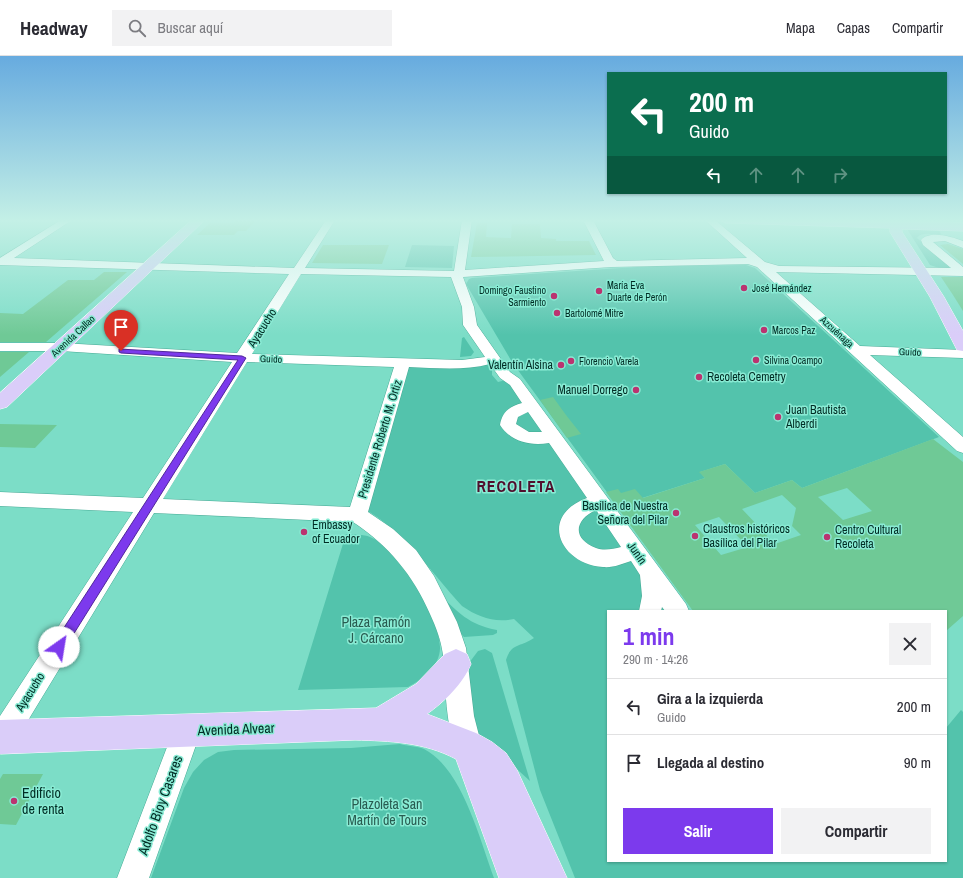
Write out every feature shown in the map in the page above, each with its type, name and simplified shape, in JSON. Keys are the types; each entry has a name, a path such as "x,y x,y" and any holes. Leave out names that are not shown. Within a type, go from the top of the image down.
{"main road":[{"name":"Avenida Callao","path":"0,404 157,258"},
{"path":"913,258 963,346"},
{"path":"379,724 423,698 456,664"},
{"name":"Avenida Alvear","path":"0,738 379,724 419,727 438,733 468,747 494,765 504,781 547,878"},
{"path":"468,747 519,878"}],"street":[{"name":"Ayacucho","path":"0,738 305,258"},
{"name":"Junín","path":"461,258 457,278 468,307 470,325 505,375 515,382 677,610"},
{"path":"608,258 613,262 611,264"},
{"name":"Azcuénaga","path":"753,258 963,447"},
{"path":"946,258 963,272"},
{"path":"1,262 150,265 297,271 458,274 611,264 748,261 778,269 963,272"},
{"name":"Guido","path":"0,347 61,347 242,358 403,363 462,364 478,363 494,359"},
{"name":"Guido","path":"857,350 963,354"},
{"name":"Presidente Roberto M. Ortiz","path":"357,515 403,363"},
{"path":"531,405 514,412 508,422 508,425 522,438 540,439 554,436"},
{"path":"0,499 357,515 391,537 424,578 448,627 454,647 460,712 468,747"},
{"path":"600,501 584,507 573,516 569,527 573,542 587,554 602,558 620,556 635,551"},
{"path":"650,610 653,596 651,574"},
{"name":"Adolfo Bioy Casares","path":"133,878 187,731"}],"green space":[{"path":"408,258 453,258 452,268 405,267"},
{"path":"926,258 941,258 949,265 949,268 939,268 930,265"},
{"name":"Recoleta Cemetry","path":"746,265 755,268 939,437 802,488 792,480 755,493 725,464 700,472 705,478 617,506 512,362 466,284 469,279 472,278 652,266"},
{"path":"464,337 474,352 471,356 460,357 462,338"},
{"path":"486,364 492,369 492,375 498,382 510,379 677,610 607,610 607,862 947,862 947,727 961,710 963,712 963,878 575,878 540,790 506,660 514,648 534,638 514,619 493,620 480,616 462,606 402,538 389,526 359,506 403,365"},
{"name":"Plaza Ramón J. Cárcano","path":"346,534 368,536 381,544 393,555 405,569 416,586 434,620 440,648 437,661 429,672 408,687 298,690"},
{"path":"439,594 465,617 479,625 497,630 497,633 493,635 464,637 460,633"},
{"path":"485,649 492,653 530,781 476,732 466,667 478,651"},
{"name":"Plazoleta San Martín de Tours","path":"400,744 424,749 437,758 449,772 468,806 494,878 151,878 184,788 193,772 204,760 218,752 234,750 351,748"}],"building":[{"path":"315,258 384,258 382,264 312,263"},
{"path":"956,258 963,258 963,264"},
{"path":"104,272 127,272 46,342 0,342 0,313 23,314 68,280 94,280"},
{"path":"941,277 963,277 963,311 953,295"},
{"path":"0,352 29,352 0,377"},
{"path":"553,397 581,434 567,438 540,400"},
{"path":"0,424 57,425 35,448 0,447"},
{"path":"933,439 963,462 963,616 947,630 947,610 692,610 606,492 618,489 621,493 635,489 643,498 705,478 699,472 725,464 755,493 792,480 802,488","holes":["847,488 872,511 843,520 818,497","782,495 796,508 792,526 801,535 775,544 742,509","719,517 748,547 721,555 695,525"]},
{"name":"Edificio de renta","path":"3,774 43,774 16,825 0,824 0,779"}],"place":[{"name":"José Hernández","path":"744,288"},
{"name":"María Eva Duarte de Perón","path":"599,291"},
{"name":"Domingo Faustino Sarmiento","path":"554,296"},
{"name":"Bartolomé Mitre","path":"557,313"},
{"name":"Marcos Paz","path":"764,330"},
{"name":"Silvina Ocampo","path":"756,360"},
{"name":"Florencio Varela","path":"571,361"},
{"name":"Valentín Alsina","path":"561,365"},
{"name":"Recoleta Cemetry","path":"699,377"},
{"name":"Manuel Dorrego","path":"636,390"},
{"name":"Juan Bautista Alberdi","path":"778,417"},
{"name":"Basílica de Nuestra Señora del Pilar","path":"676,513"},
{"name":"Embassy of Ecuador","path":"304,532"},
{"name":"Claustros históricos Basílica del Pilar","path":"695,536"},
{"name":"Centro Cultural Recoleta","path":"827,537"},
{"name":"Edificio de renta","path":"14,801"}],"district":[{"name":"RECOLETA","path":"516,486"}],"route":[{"path":"59,647 242,358 121,351"}]}
